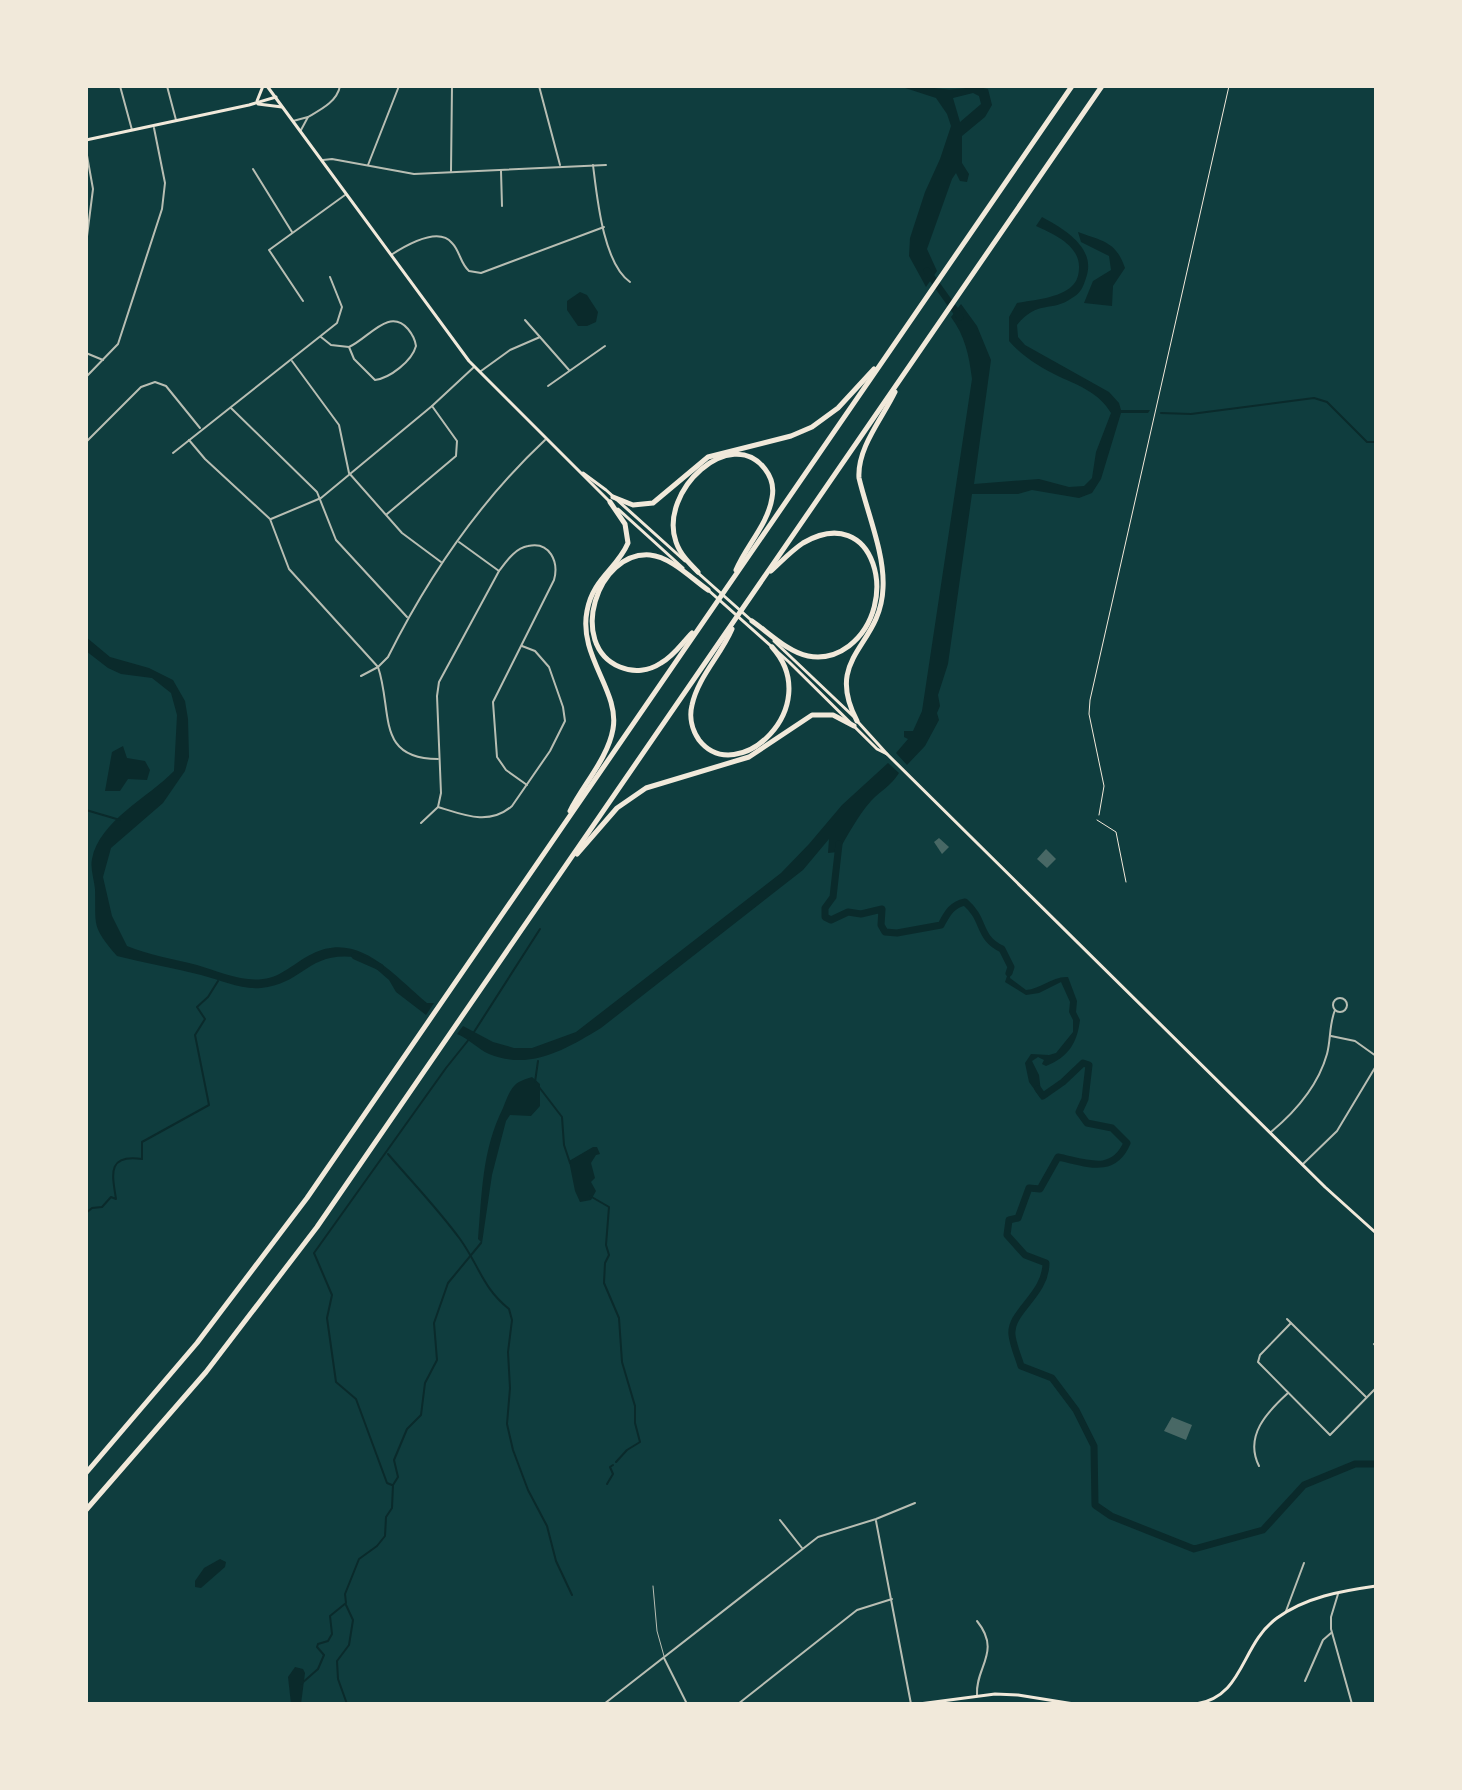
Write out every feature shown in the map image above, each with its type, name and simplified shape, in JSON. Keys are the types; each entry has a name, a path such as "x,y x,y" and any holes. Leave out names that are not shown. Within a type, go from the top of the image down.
{"highway":[{"path":"86,1473 168,1379 253,1271 1072,86"},
{"path":"86,1510 187,1396 326,1214 1102,86"},
{"path":"612,500 651,504 663,497 698,463 713,454 787,437 812,427 834,412 884,360"},
{"path":"855,723 846,697 846,676 877,619 884,587 859,468 863,452 901,380"},
{"path":"698,572 682,554 674,537 678,499 687,482 705,465 724,457 745,456 757,461 766,470 773,494 768,511 731,581"},
{"path":"561,829 613,732 613,711 590,653 585,631 593,590 628,543 628,532 612,500"},
{"path":"750,623 799,653 825,657 841,651 857,639 870,620 876,601 877,579 872,558 860,544 841,535 825,535 803,544 764,577"},
{"path":"702,624 664,662 637,671 608,660 595,643 591,627 594,603 605,582 618,568 636,557 647,555 663,559 710,588"},
{"path":"736,619 691,707 691,721 696,735 710,749 726,755 741,753 764,740 779,722 788,701 790,681 783,662 772,647"},
{"path":"563,870 617,808 646,788 749,757 810,716 830,714 855,723"}],"main road":[{"path":"254,104 265,86 276,97 474,367 545,440 750,623 855,723 1302,1165 1376,1233"},
{"path":"86,141 276,97"},
{"path":"254,104 284,108"},
{"path":"612,500 698,572 710,588"},
{"path":"750,623 855,723"},
{"path":"1200,1704 1223,1695 1260,1635 1286,1612 1324,1595 1376,1586"},
{"path":"919,1704 978,1696 1018,1695 1074,1704"}],"street":[{"path":"120,86 133,131"},
{"path":"167,86 176,121"},
{"path":"293,121 308,117 334,99 340,86"},
{"path":"368,166 399,86"},
{"path":"451,172 452,86"},
{"path":"539,86 560,166"},
{"path":"300,131 308,117"},
{"path":"86,377 118,344 164,197 165,183 153,127"},
{"path":"86,133 86,141"},
{"path":"86,150 93,189 86,244"},
{"path":"321,160 332,159 414,174 606,165"},
{"path":"593,165 604,227 619,272 630,282"},
{"path":"253,169 293,233"},
{"path":"501,170 502,206"},
{"path":"303,301 268,252 345,194"},
{"path":"390,256 422,240 440,236 451,240 469,271 481,273 604,227"},
{"path":"173,453 337,323 340,301 330,277"},
{"path":"320,337 331,345 349,347 393,320 401,322 412,335 416,346 410,358 384,378 375,380 354,359 349,347"},
{"path":"525,320 569,370"},
{"path":"480,372 510,350 540,337"},
{"path":"548,386 605,346"},
{"path":"86,353 103,360"},
{"path":"292,361 339,425 349,473 402,533 442,563"},
{"path":"270,519 321,498 474,367"},
{"path":"86,442 141,387 155,382 166,386 201,429"},
{"path":"386,515 456,456 457,441 432,406"},
{"path":"231,408 321,498 336,540 408,618"},
{"path":"189,440 205,459 270,519 289,569 378,667 384,684 391,733 399,748 409,755 440,759"},
{"path":"361,676 378,667 388,657 442,563 514,469 545,440"},
{"path":"458,541 499,571"},
{"path":"421,823 438,807 441,793 439,682 499,571 511,557 528,546 545,548 554,559 554,580 493,702 497,757 506,770 527,785"},
{"path":"438,807 478,818 490,818 505,812 561,733 565,714 549,667 535,651 521,646"},
{"path":"1270,1133 1299,1106 1324,1062 1330,1022 1335,1010"},
{"path":"1329,1036 1355,1041 1376,1056"},
{"path":"1302,1165 1337,1131 1376,1066"},
{"path":"1287,1319 1367,1397"},
{"path":"1291,1323 1258,1360 1330,1435 1376,1388"},
{"path":"1259,1466 1253,1448 1257,1430 1273,1407 1288,1393"},
{"path":"604,1704 802,1549 829,1532 876,1519 915,1503"},
{"path":"876,1519 911,1704"},
{"path":"780,1520 802,1549"},
{"path":"1286,1612 1304,1563"},
{"path":"1339,1591 1331,1617 1332,1633 1352,1704"},
{"path":"738,1704 857,1610 892,1599"},
{"path":"977,1621 984,1632 988,1655 977,1684 978,1696"},
{"path":"1305,1681 1323,1640 1332,1633"},
{"path":"664,1658 687,1704"}],"lane":[{"path":"653,1586 657,1631 664,1658"}],"path":[{"path":"1099,815 1104,786 1089,714 1090,700 1229,86"},
{"path":"1097,820 1116,832 1126,882"}],"water":[{"path":"899,86 988,89 992,105 985,117 962,136 962,163 969,174 967,182 960,181 956,173 952,179 927,249 937,271 926,287 909,256 910,238 951,126 936,98","holes":["973,93 979,96 981,104 960,122 953,98"]},
{"path":"1042,217 1076,241 1083,249 1088,267 1078,294 1025,317 1017,325 1018,337 1025,345 1109,392 1121,410 1150,410 1148,413 1121,413 1101,479 1092,493 1079,498 1032,490 1018,494 972,494 948,664 938,695 939,720 925,746 907,765 896,753 908,739 904,737 904,731 913,731 922,711 972,379 966,346 951,317 961,304 977,326 991,360 974,484 1039,479 1069,487 1084,486 1092,478 1096,452 1111,413 1095,395 1039,366 1009,341 1009,317 1017,303 1061,293 1074,284 1078,275 1078,260 1070,247 1036,226"},
{"path":"1078,232 1107,243 1121,259 1125,268 1113,286 1112,306 1084,303 1093,281 1111,270 1109,256 1081,242"},
{"path":"580,292 587,295 598,312 596,322 587,326 578,326 567,310 567,301"},
{"path":"86,637 110,657 149,668 173,680 185,701 188,719 189,757 185,771 163,803 111,848 103,877 112,916 127,946 255,980 276,975 312,954 329,948 345,948 375,959 427,1003 434,1003 426,1015 396,992 370,960 333,957 320,961 289,980 254,988 117,956 97,925 92,859 97,845 114,821 174,771 177,715 171,693 152,678 121,674 108,668 86,651"},
{"path":"123,746 127,758 145,761 150,770 147,780 128,779 120,791 105,791 112,752"},
{"path":"888,763 899,773 866,807 838,852 828,853 829,839 803,870 601,1028 561,1050 534,1059 519,1060 489,1054 457,1034 463,1026 493,1042 514,1048 532,1048 576,1032 781,873 842,805"},
{"path":"1011,964 1010,978 1026,990 1068,977 1077,1001 1076,1012 1080,1020 1070,1049 1046,1066 1042,1064 1044,1060 1038,1057 1032,1061 1039,1075 1042,1100 1029,1082 1025,1063 1031,1054 1056,1053 1073,1032 1070,1002 1061,982 1039,993 1026,995 1005,982"},
{"path":"532,1077 540,1084 540,1106 531,1116 510,1115 506,1121 492,1175 482,1243 478,1239 484,1172 491,1140 511,1090 518,1082"},
{"path":"597,1147 600,1154 591,1163 595,1178 591,1182 596,1191 591,1200 580,1202 569,1161"},
{"path":"220,1559 226,1562 225,1567 201,1588 195,1587 195,1581 204,1568"},
{"path":"295,1667 303,1669 305,1673 301,1704 291,1704 288,1677"}],"building":[{"path":"939,838 949,847 942,854 934,842"},
{"path":"1046,849 1056,859 1047,868 1037,859"},
{"path":"1172,1417 1192,1425 1186,1440 1164,1431"}],"waterway":[{"path":"927,271 960,317"},
{"path":"1161,413 1191,414 1314,398 1327,402 1367,442 1376,442"},
{"path":"86,810 120,820"},
{"path":"839,844 833,897 825,908 825,917 831,920 848,912 861,914 882,909 881,925 885,932 897,933 941,925 953,908 965,902 976,915 985,934 1002,949 1011,967 1009,973"},
{"path":"474,1032 540,929"},
{"path":"355,956 380,967"},
{"path":"86,1213 92,1208 102,1207 111,1197 116,1199 113,1174 117,1163 131,1158 142,1159 142,1142 209,1105 195,1035 205,1019 197,1007 218,981"},
{"path":"392,1485 387,1483 356,1399 336,1382 327,1318 332,1295 314,1253 470,1038"},
{"path":"535,1082 538,1061"},
{"path":"1038,1089 1043,1096 1083,1063 1089,1065 1085,1099 1079,1112 1087,1123 1112,1128 1127,1143 1121,1153 1107,1163 1089,1164 1058,1157 1040,1189 1029,1188 1018,1218 1009,1220 1007,1235 1025,1255 1046,1263 1040,1285 1016,1319 1013,1339 1021,1366 1052,1378 1076,1410 1094,1446 1095,1505 1111,1516 1194,1549 1263,1530 1304,1485 1355,1464 1376,1464"},
{"path":"539,1087 562,1117 564,1145 570,1163"},
{"path":"388,1154 452,1228 487,1285 509,1309 512,1320 508,1352 510,1388 507,1424 528,1490 547,1526 556,1561 572,1595"},
{"path":"590,1196 609,1207 606,1245 609,1255 605,1263 604,1283 619,1318 622,1362 635,1406 640,1442 616,1462"},
{"path":"301,1684 318,1669 324,1655 318,1644 328,1641 332,1634 330,1616 346,1603 345,1594 359,1559 385,1536 386,1517 392,1508 393,1485 398,1477 394,1460 407,1429 421,1415 425,1383 437,1360 434,1323 448,1283 481,1243"},
{"path":"607,1484 613,1474 610,1467 613,1465"},
{"path":"346,1605 353,1620 349,1645 337,1661 338,1679 347,1704"}]}
